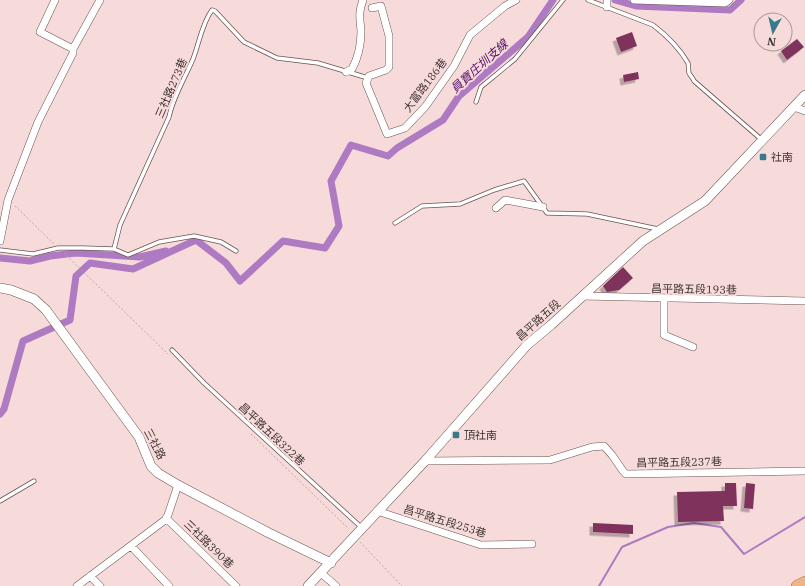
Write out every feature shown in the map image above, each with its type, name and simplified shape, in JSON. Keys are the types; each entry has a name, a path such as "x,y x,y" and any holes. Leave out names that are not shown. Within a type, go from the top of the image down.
{"main road":[{"path":"797,586 805,582"}],"street":[{"path":"55,0 40,32 73,49"},
{"path":"0,241 8,200 38,122 73,49 100,0"},
{"path":"346,72 352,69 358,52 361,31 359,9 362,0"},
{"name":"大富路186巷","path":"368,78 366,84 387,134 405,128 425,107 454,66 470,35 505,6 516,0"},
{"path":"634,0 725,4 729,0"},
{"path":"368,78 369,76 386,70 389,67 389,36 381,6 372,8"},
{"name":"昌平路五段","path":"308,586 425,461 527,345 643,241 704,201 805,95"},
{"path":"794,107 805,111"},
{"path":"496,208 505,200 543,207"},
{"name":"三社路","path":"0,288 11,290 34,299 46,310 139,437 152,466 158,472 178,485 269,533 331,563"},
{"name":"昌平路五段193巷","path":"582,296 805,301"},
{"path":"664,299 664,335 693,347"},
{"name":"昌平路五段237巷","path":"425,461 550,460 592,447 604,446 612,454 622,471 626,474 805,471"},
{"path":"77,586 166,518 178,485"},
{"name":"昌平路五段253巷","path":"377,511 481,545 532,544"},
{"name":"三社路390巷","path":"166,518 236,586"},
{"path":"131,546 170,586"},
{"path":"321,573 336,586"},
{"path":"90,576 100,586"}],"lane":[{"path":"476,102 481,87 515,59 563,0"},
{"path":"588,0 607,4 657,28 684,57 689,66 689,73 694,81 762,141"},
{"name":"三社路273巷","path":"114,249 120,225 169,117 171,106 194,58 200,37 212,10 215,10 244,42 277,58 318,63 346,72"},
{"path":"346,72 368,78"},
{"path":"395,222 422,206 460,204 494,190 524,181 547,213 587,214 661,229"},
{"path":"0,250 33,254 58,248 114,249 128,255 159,242 194,236 221,242 236,251"},
{"name":"昌平路五段322巷","path":"172,350 204,383 362,528"},
{"path":"0,501 34,481"}],"building":[{"path":"632,32 637,46 621,52 616,38"},
{"path":"797,39 804,47 787,60 782,52 793,52 793,42"},
{"path":"638,72 639,79 624,82 623,75"},
{"path":"623,267 633,278 619,290 607,292 603,286"},
{"path":"725,483 736,483 737,506 723,506 724,521 678,522 677,492 725,491"},
{"path":"746,483 755,484 753,509 744,508"},
{"path":"593,523 633,525 633,534 593,532"}],"waterway":[{"name":"員寶庄圳支線","path":"0,414 4,409 23,341 70,320 76,276 90,263 133,269 196,240 226,263 240,281 283,241 325,248 339,226 331,181 351,145 388,156 397,148 443,120 459,96 528,37 553,0"},
{"name":"員寶庄圳支線","path":"615,0 636,6 730,10 741,0"},
{"path":"0,258 30,261 50,256 76,253 140,257 166,251"},
{"path":"599,586 622,547 668,527 694,523 721,527 744,554 805,517"}],"place":[{"name":"社南","path":"763,157"},
{"name":"頂社南","path":"456,435"}]}
